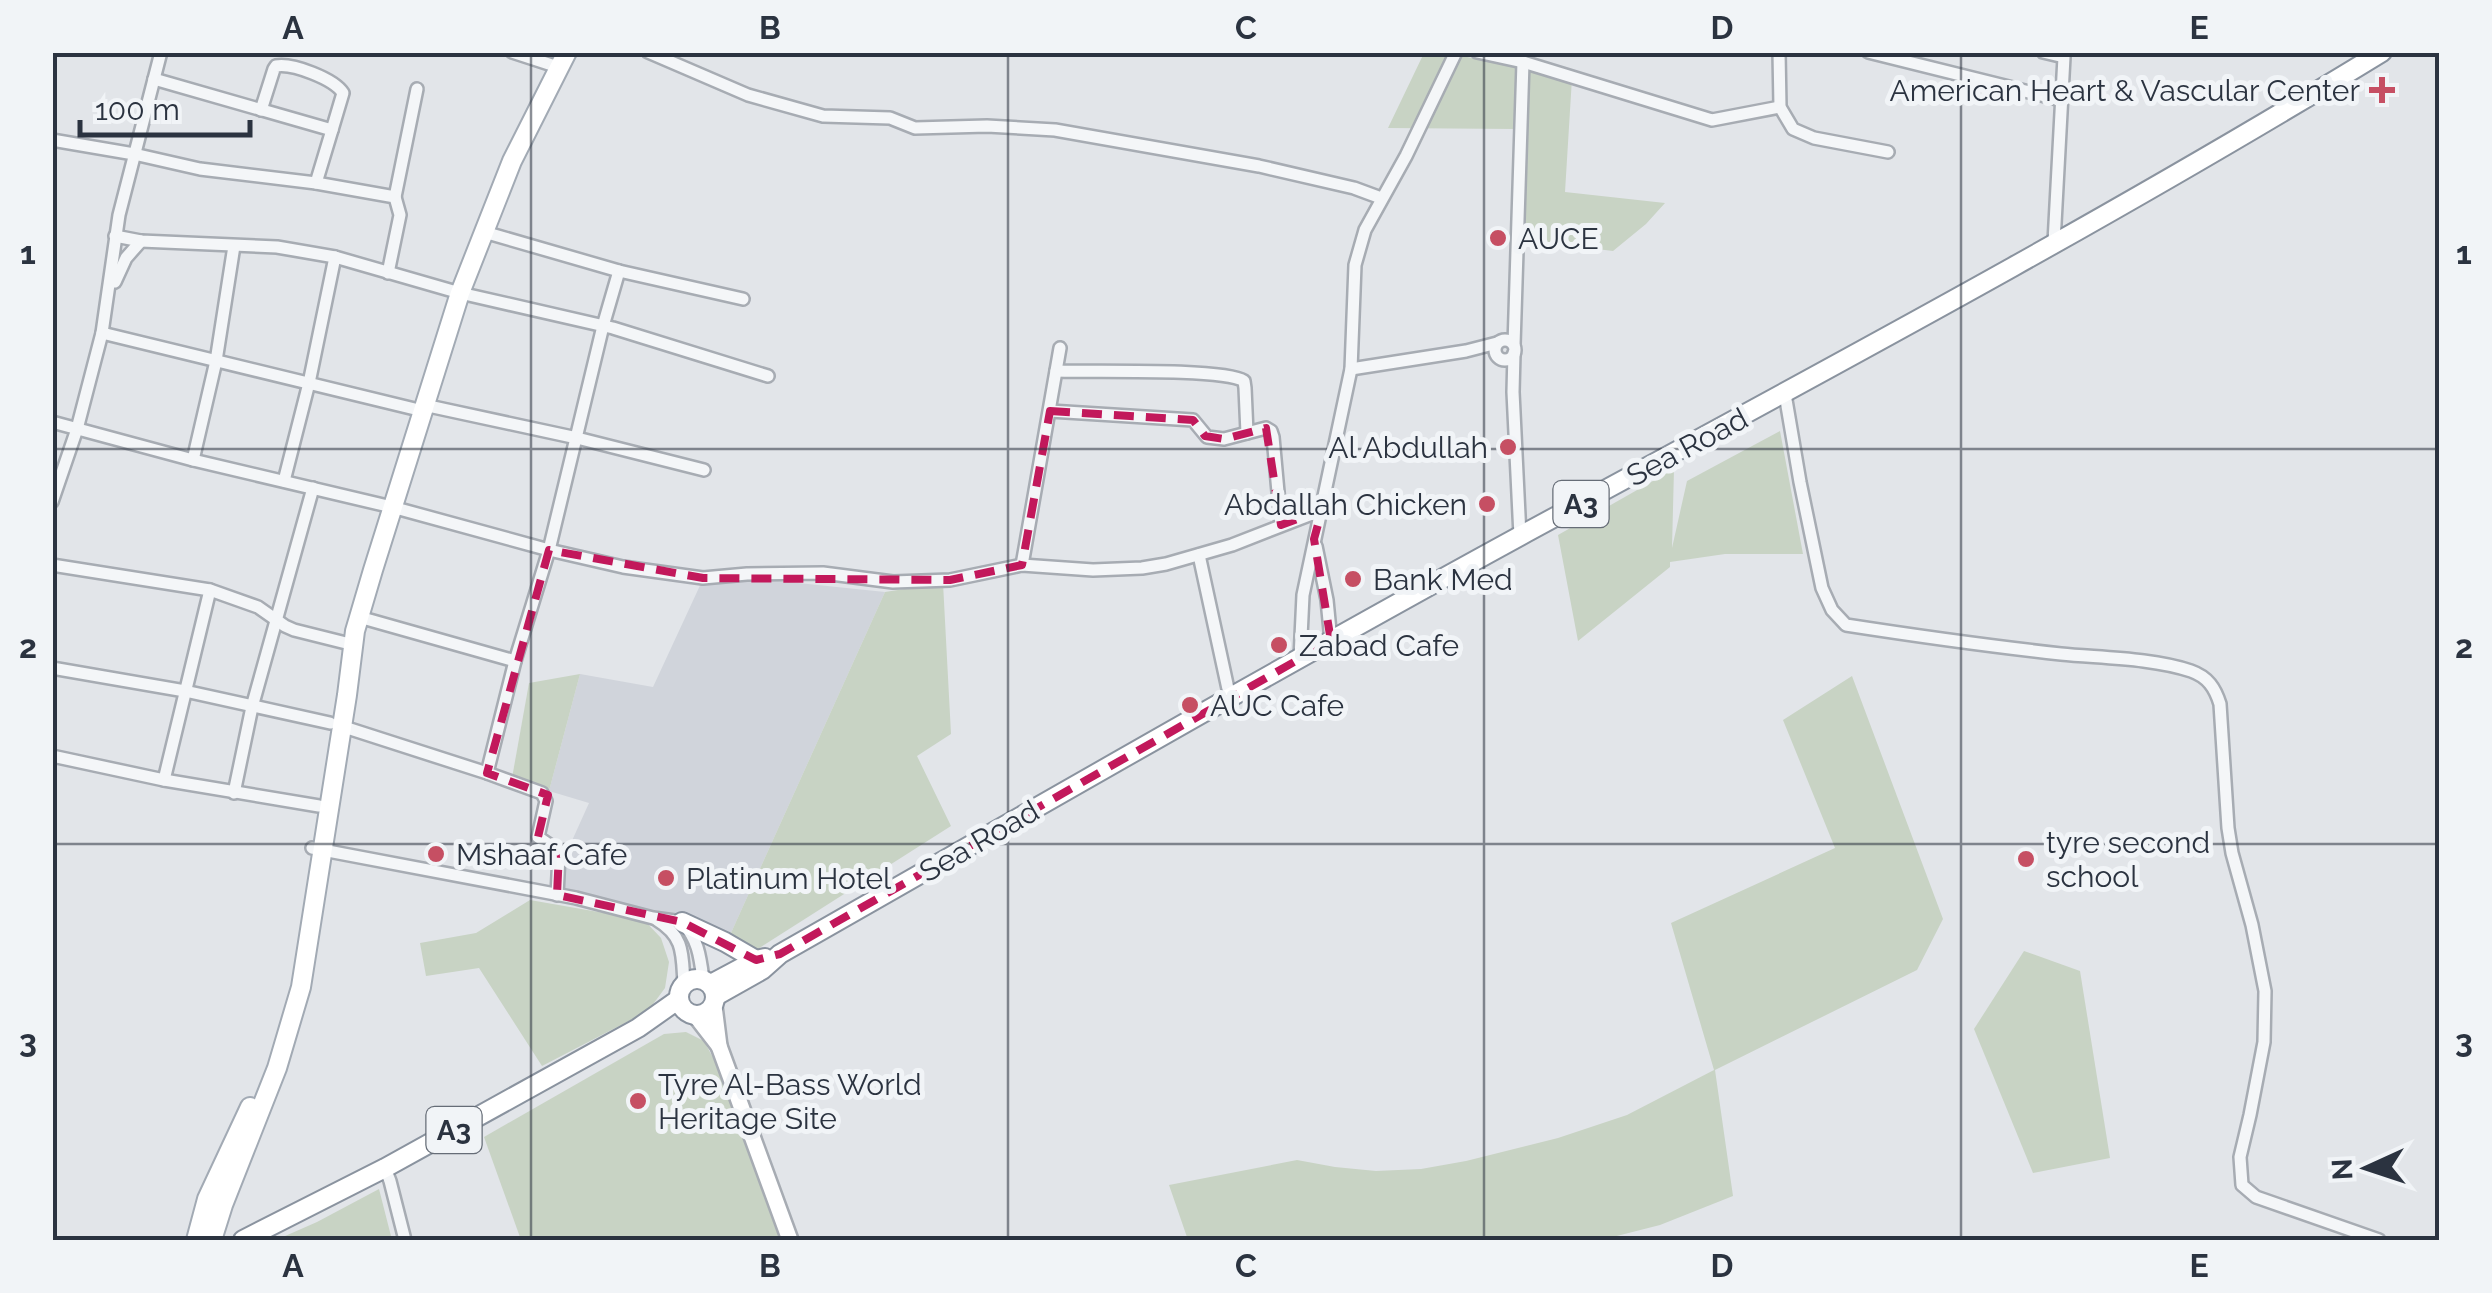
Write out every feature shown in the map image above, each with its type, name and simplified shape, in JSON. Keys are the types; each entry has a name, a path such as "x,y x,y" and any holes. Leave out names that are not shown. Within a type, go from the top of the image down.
{"main road":[{"name":"Sea Road","path":"711,991 762,970 780,954 1300,658 1785,394 2276,118 2382,52"},
{"path":"317,849 319,806 353,634 392,507 460,294 512,161 562,60"},
{"path":"212,1240 278,1068 336,725"},
{"path":"682,922 756,960"},
{"name":"Sea Road","path":"711,991 756,960 780,954"},
{"path":"718,1046 694,1015 686,1011 681,991 696,978 711,991 718,1046 790,1240"},
{"name":"A3","path":"243,1240 385,1168 638,1028 681,991"},
{"path":"694,1015 709,1012 711,991"},
{"name":"A3","path":"638,1028 694,1015"},
{"path":"196,1240 207,1199 288,1017"},
{"name":"A3","path":"252,1240 269,1229"}],"street":[{"path":"52,502 77,429 102,333 115,236 162,52"},
{"path":"512,52 562,60"},
{"path":"648,52 748,95 822,116 896,119 917,128 987,126 1056,130 1259,166 1381,198"},
{"path":"1300,658 1303,595 1351,369 1355,265 1365,230 1456,52"},
{"path":"1478,52 1712,120 1780,107"},
{"path":"1778,52 1780,107 1793,129 1814,138 1888,152"},
{"path":"1868,52 2061,100"},
{"path":"2044,52 2064,57 2054,242"},
{"path":"1520,536 1513,392 1523,62"},
{"path":"260,110 276,66 285,64 342,89 316,183"},
{"path":"154,79 332,130"},
{"path":"388,272 400,216 395,197 417,89"},
{"path":"52,140 200,169 395,197"},
{"path":"484,232 619,271 743,298"},
{"path":"115,236 141,241 277,247 335,258 460,294 602,326 768,376"},
{"path":"108,300 122,266 141,241"},
{"path":"193,460 216,362 234,246"},
{"path":"284,481 335,258"},
{"path":"487,773 515,661 549,550 602,326 619,271"},
{"path":"1513,392 1497,349 1515,310"},
{"path":"102,333 309,383 577,438 704,470"},
{"path":"1351,369 1466,350 1479,355 1508,340 1514,349"},
{"path":"1022,565 1060,348"},
{"path":"1497,349 1506,360 1514,349"},
{"path":"1056,371 1237,376 1244,381 1247,433"},
{"path":"1785,394 1822,588 1832,610 1846,626 2154,664 2189,670 2209,681 2220,704 2232,854 2265,991 2264,1042 2240,1158 2242,1185 2256,1198 2379,1240"},
{"path":"1050,411 1193,420 1207,436 1224,438 1271,430 1280,525"},
{"path":"52,422 624,568 702,578 823,573 893,582 950,580 1022,565 1093,570 1142,568 1232,545 1322,510"},
{"path":"234,793 252,708 313,488"},
{"path":"1314,539 1331,641"},
{"path":"1199,555 1230,698"},
{"path":"52,565 210,590 258,607 294,630 353,634 515,661"},
{"path":"164,780 210,590"},
{"path":"52,668 336,725 546,796 538,837 559,855 557,895"},
{"path":"52,756 319,806"},
{"path":"317,849 682,922 698,946 711,991"},
{"path":"653,918 678,937 682,949 681,991"},
{"path":"385,1168 405,1240"}],"highlighted area":[{"path":"1050,411 1193,420 1205,436 1224,439 1266,428 1281,525 1322,510 1314,539 1331,641 780,954 756,960 682,922 557,895 559,852 538,837 548,795 487,773 549,550 703,578 950,580 1022,565"}],"shaded area":[{"path":"721,575 885,592 726,944 636,906 552,885 589,803 549,791 580,674 653,687 703,579"}],"green space":[{"path":"1424,53 1447,53 1572,78 1565,192 1665,203 1613,251 1515,239 1515,129 1388,128"},
{"path":"1780,431 1803,554 1725,554 1670,562 1670,567 1578,641 1558,535 1674,469 1672,548 1687,481"},
{"path":"943,583 951,734 917,756 951,826 750,954 726,944 885,592"},
{"path":"580,674 549,791 512,778 529,683"},
{"path":"1852,676 1943,919 1917,970 1715,1070 1733,1196 1660,1225 1601,1240 1188,1240 1169,1185 1297,1160 1376,1171 1466,1161 1558,1138 1627,1115 1714,1070 1671,923 1835,848 1783,720"},
{"path":"530,900 644,920 661,938 669,962 665,988 648,1011 542,1066 479,968 426,976 420,943 476,933"},
{"path":"2024,951 2080,971 2110,1158 2033,1173 1974,1029"},
{"name":"Tyre Al-Bass World Heritage Site","path":"686,1032 704,1041 717,1065 782,1240 521,1240 484,1137 664,1034"},
{"path":"379,1189 392,1240 276,1240 317,1222"}],"place":[{"name":"American Heart & Vascular Center","path":"2382,90"},
{"name":"AUCE","path":"1498,238"},
{"name":"Al Abdullah","path":"1508,447"},
{"name":"Abdallah Chicken","path":"1487,504"},
{"name":"Bank Med","path":"1353,579"},
{"name":"Zabad Cafe","path":"1279,645"},
{"name":"AUC Cafe","path":"1190,705"},
{"name":"Mshaaf Cafe","path":"436,854"},
{"name":"tyre second school","path":"2026,859"},
{"name":"Platinum Hotel","path":"666,878"},
{"name":"Tyre Al-Bass World Heritage Site","path":"638,1101"}]}
